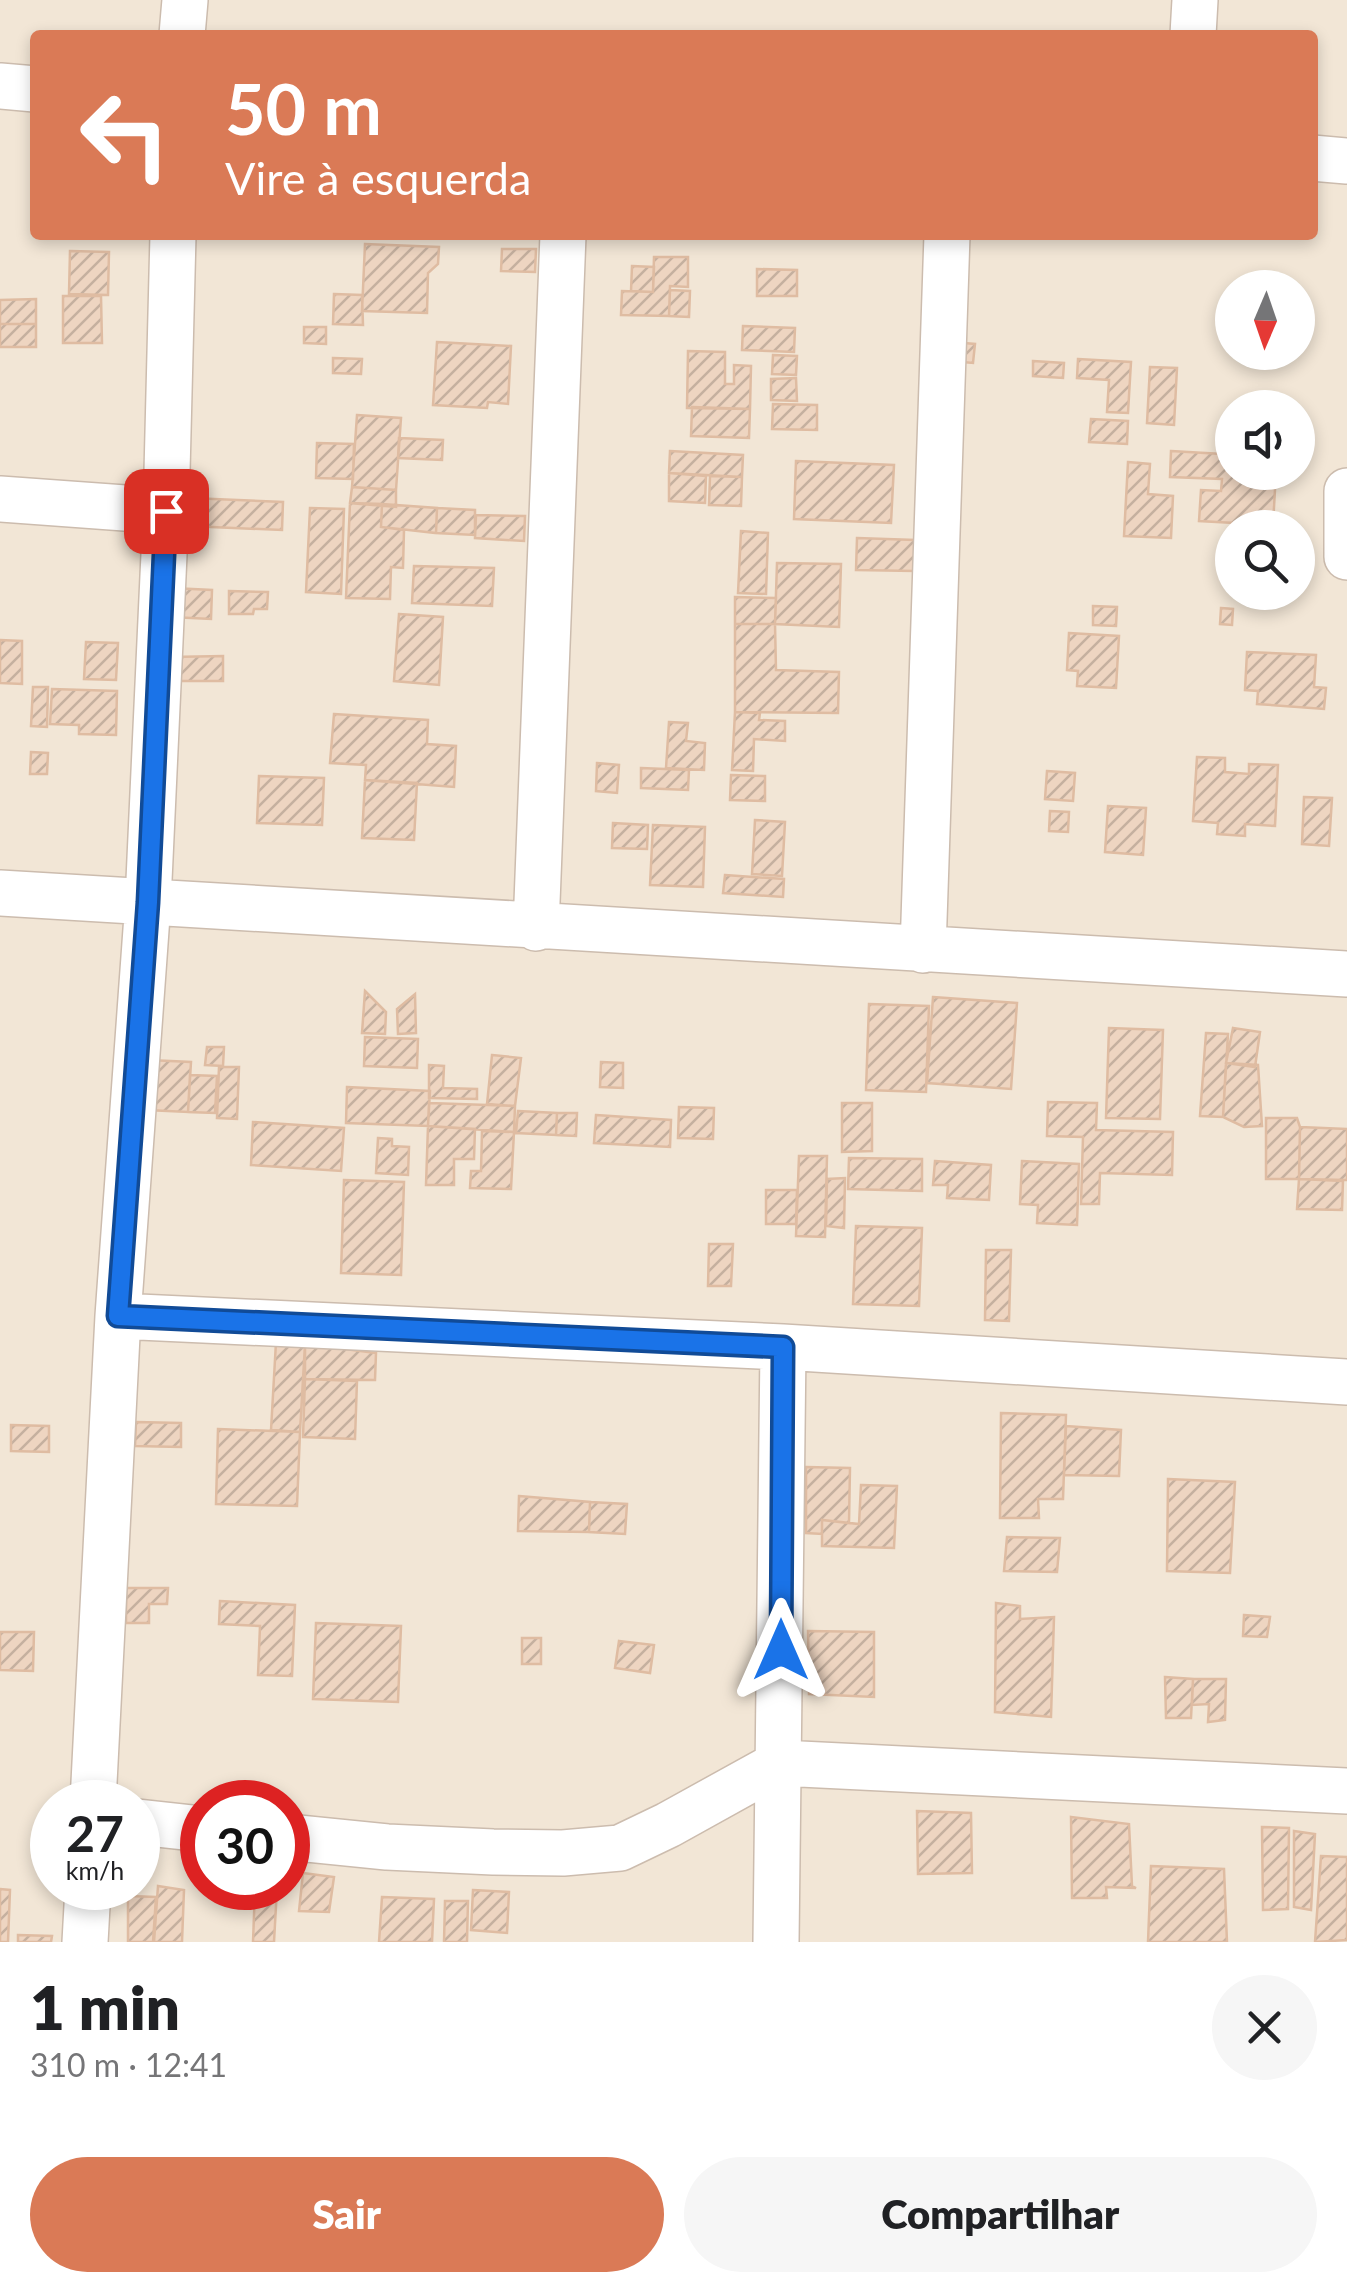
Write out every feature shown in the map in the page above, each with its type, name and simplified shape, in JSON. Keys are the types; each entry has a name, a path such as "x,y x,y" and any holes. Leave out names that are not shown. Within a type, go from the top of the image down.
{"street":[{"path":"182,30 185,0"},
{"path":"1193,30 1195,0"},
{"path":"0,86 30,88"},
{"path":"1318,159 1347,161"},
{"path":"94,1780 118,1316 148,902 174,240"},
{"path":"536,928 563,240"},
{"path":"924,950 948,240"},
{"path":"1347,491 1347,557"},
{"path":"0,499 166,511"},
{"path":"0,893 1347,974"},
{"path":"118,1316 783,1347 1347,1382"},
{"path":"776,1942 783,1347"},
{"path":"310,1839 475,1851 563,1853 620,1848 780,1763 1347,1791"},
{"path":"85,1942 87,1910"}],"shaded area":[{"path":"0,0 1347,0 1347,1942 0,1942"}],"building":[{"path":"365,244 439,247 438,264 428,273 427,313 362,311"},
{"path":"502,249 536,249 535,272 501,271"},
{"path":"70,251 109,252 108,295 69,294"},
{"path":"654,257 688,257 688,287 670,286 669,316 621,315 622,291 653,292"},
{"path":"632,266 654,267 653,292 631,291"},
{"path":"757,269 797,270 797,296 757,296"},
{"path":"670,290 690,291 689,317 669,316"},
{"path":"334,294 362,295 363,325 333,324"},
{"path":"63,296 101,296 102,343 63,343"},
{"path":"36,299 36,324 0,324 0,300"},
{"path":"0,324 36,324 36,347 0,347"},
{"path":"743,326 795,328 794,352 742,350"},
{"path":"304,327 326,327 326,344 304,343"},
{"path":"437,342 511,346 508,404 488,402 487,408 433,405"},
{"path":"964,343 975,344 973,363 963,362"},
{"path":"688,351 725,352 725,384 734,384 734,365 751,366 750,409 687,408"},
{"path":"773,355 797,356 796,375 772,374"},
{"path":"333,358 362,359 361,374 333,373"},
{"path":"1078,359 1131,362 1128,413 1107,412 1109,380 1077,378"},
{"path":"1033,361 1064,363 1063,378 1033,376"},
{"path":"1150,367 1177,368 1174,425 1147,423"},
{"path":"796,378 797,401 771,400 771,379"},
{"path":"773,404 817,405 817,430 772,429"},
{"path":"692,407 750,409 749,438 691,436"},
{"path":"357,415 401,418 396,490 352,487"},
{"path":"1091,419 1128,421 1127,444 1089,442"},
{"path":"399,438 443,440 442,460 398,458"},
{"path":"317,443 354,444 353,479 316,478"},
{"path":"670,451 743,455 742,477 669,473"},
{"path":"1171,451 1215,454 1215,479 1170,477"},
{"path":"796,461 894,465 891,523 794,519"},
{"path":"1128,462 1150,464 1148,494 1173,496 1171,538 1124,536"},
{"path":"669,473 706,476 705,503 669,501"},
{"path":"710,476 742,477 741,506 709,505"},
{"path":"352,487 396,490 396,507 350,503"},
{"path":"1201,490 1275,490 1274,510 1215,510 1215,522 1199,521"},
{"path":"190,498 283,502 282,530 189,526"},
{"path":"350,503 382,504 381,527 404,530 403,568 391,567 390,599 346,598"},
{"path":"382,504 437,508 436,533 381,527"},
{"path":"310,508 344,509 341,594 306,592"},
{"path":"437,508 475,510 475,535 436,533"},
{"path":"476,515 525,516 524,541 475,538"},
{"path":"741,531 768,533 766,594 738,593"},
{"path":"857,538 915,540 914,571 856,570"},
{"path":"777,563 841,564 839,627 775,624"},
{"path":"414,566 494,568 492,606 412,603"},
{"path":"172,588 212,590 211,619 171,617"},
{"path":"229,591 268,592 267,609 254,609 253,614 229,614"},
{"path":"735,597 776,598 775,624 735,624"},
{"path":"1093,606 1117,607 1116,626 1093,625"},
{"path":"1221,610 1233,610 1232,625 1220,624"},
{"path":"399,614 443,617 439,685 394,681"},
{"path":"735,624 775,624 776,670 839,672 838,713 735,712"},
{"path":"1069,633 1119,636 1116,688 1077,686 1078,671 1067,670"},
{"path":"0,640 22,641 22,684 0,683"},
{"path":"86,642 118,643 116,680 84,679"},
{"path":"1247,652 1316,655 1314,687 1326,688 1324,709 1257,704 1258,691 1245,690"},
{"path":"223,656 223,681 171,681 171,657"},
{"path":"33,687 48,687 47,727 31,726"},
{"path":"52,689 117,691 116,735 79,734 79,725 50,724"},
{"path":"735,712 760,713 759,720 785,721 785,741 754,739 753,771 732,770"},
{"path":"334,714 428,720 427,744 456,746 454,787 365,780 366,765 330,763"},
{"path":"669,722 688,723 686,741 705,743 704,770 666,768"},
{"path":"31,752 48,753 47,774 30,774"},
{"path":"1197,757 1225,758 1225,772 1249,774 1249,764 1278,765 1275,826 1245,824 1245,836 1217,834 1218,823 1193,821"},
{"path":"597,763 619,765 617,793 596,791"},
{"path":"641,768 689,770 688,790 641,788"},
{"path":"1047,771 1075,773 1073,801 1045,799"},
{"path":"731,775 765,776 765,801 730,800"},
{"path":"259,776 324,778 322,825 257,823"},
{"path":"365,780 417,783 414,840 362,838"},
{"path":"1304,797 1332,798 1329,846 1302,844"},
{"path":"1108,806 1146,808 1143,855 1105,852"},
{"path":"1050,811 1069,812 1068,832 1049,831"},
{"path":"755,820 785,822 782,876 752,874"},
{"path":"613,823 648,825 647,849 612,848"},
{"path":"653,825 705,827 703,887 650,885"},
{"path":"725,875 784,879 783,897 723,893"},
{"path":"365,991 386,1012 385,1034 362,1033"},
{"path":"415,994 416,1033 398,1034 397,1009"},
{"path":"933,997 1017,1003 1011,1089 927,1083"},
{"path":"869,1004 929,1006 926,1092 866,1090"},
{"path":"1109,1028 1163,1030 1160,1119 1106,1118"},
{"path":"1233,1028 1260,1032 1255,1067 1226,1063"},
{"path":"1206,1033 1228,1034 1223,1117 1200,1116"},
{"path":"365,1037 418,1039 417,1068 364,1066"},
{"path":"207,1047 224,1047 223,1066 205,1065"},
{"path":"492,1055 521,1058 515,1106 487,1104"},
{"path":"149,1060 191,1062 188,1112 147,1110"},
{"path":"601,1062 623,1063 623,1088 600,1087"},
{"path":"1226,1063 1258,1065 1262,1126 1244,1127 1223,1117"},
{"path":"429,1065 444,1066 443,1088 477,1089 477,1099 429,1098"},
{"path":"219,1067 239,1067 237,1119 217,1118"},
{"path":"190,1075 217,1076 215,1113 188,1112"},
{"path":"347,1087 430,1091 428,1126 346,1123"},
{"path":"1048,1102 1097,1103 1096,1130 1173,1132 1172,1175 1100,1173 1099,1204 1081,1204 1083,1137 1047,1136"},
{"path":"429,1103 515,1106 514,1132 428,1126"},
{"path":"842,1103 872,1103 872,1151 842,1152"},
{"path":"679,1107 714,1108 713,1139 678,1138"},
{"path":"518,1111 557,1113 556,1135 516,1133"},
{"path":"557,1113 577,1113 576,1136 556,1135"},
{"path":"596,1115 671,1120 670,1147 594,1143"},
{"path":"1266,1118 1297,1118 1299,1179 1266,1179"},
{"path":"253,1122 344,1128 341,1171 251,1165"},
{"path":"428,1126 475,1129 474,1159 454,1159 454,1185 426,1185"},
{"path":"1300,1127 1347,1129 1347,1180 1299,1179"},
{"path":"482,1131 514,1132 511,1189 470,1188 471,1171 481,1171"},
{"path":"378,1138 392,1139 392,1146 409,1147 408,1175 376,1173"},
{"path":"799,1156 827,1156 825,1237 796,1236"},
{"path":"849,1158 922,1159 922,1191 848,1189"},
{"path":"935,1161 991,1165 989,1200 947,1198 948,1185 933,1185"},
{"path":"1022,1161 1079,1164 1077,1225 1037,1223 1038,1205 1020,1204"},
{"path":"845,1178 844,1228 826,1226 827,1179"},
{"path":"1299,1179 1343,1181 1342,1210 1297,1209"},
{"path":"344,1180 404,1182 401,1275 341,1273"},
{"path":"766,1190 797,1190 796,1224 766,1224"},
{"path":"856,1226 922,1228 919,1306 853,1304"},
{"path":"709,1244 733,1244 731,1286 708,1286"},
{"path":"986,1250 1011,1250 1009,1321 985,1320"},
{"path":"276,1342 305,1344 300,1432 271,1430"},
{"path":"305,1344 376,1353 375,1380 305,1379"},
{"path":"305,1379 357,1381 355,1439 303,1437"},
{"path":"1001,1413 1066,1415 1063,1499 1038,1499 1039,1518 1000,1518"},
{"path":"136,1422 181,1423 181,1447 135,1446"},
{"path":"11,1425 49,1426 49,1452 11,1451"},
{"path":"1066,1426 1121,1430 1119,1476 1064,1475"},
{"path":"218,1429 300,1432 297,1506 216,1504"},
{"path":"806,1467 850,1468 849,1523 822,1520 822,1534 806,1533"},
{"path":"1168,1479 1235,1482 1230,1573 1167,1571"},
{"path":"861,1485 897,1486 894,1548 822,1546 822,1520 859,1524"},
{"path":"519,1496 590,1502 589,1532 518,1531"},
{"path":"590,1502 627,1504 625,1534 589,1532"},
{"path":"1007,1537 1060,1538 1057,1572 1004,1571"},
{"path":"126,1588 168,1588 167,1604 149,1604 149,1623 126,1623"},
{"path":"220,1601 295,1605 292,1676 258,1675 260,1626 219,1624"},
{"path":"996,1603 1020,1606 1020,1619 1054,1617 1051,1717 995,1712"},
{"path":"1244,1615 1270,1617 1267,1637 1243,1636"},
{"path":"316,1623 401,1626 398,1702 313,1699"},
{"path":"808,1631 874,1632 874,1697 809,1694"},
{"path":"0,1632 34,1632 33,1671 0,1670"},
{"path":"522,1638 541,1638 541,1664 522,1664"},
{"path":"619,1641 654,1645 650,1673 615,1668"},
{"path":"1165,1677 1193,1679 1191,1718 1166,1718"},
{"path":"1193,1679 1226,1679 1225,1720 1208,1722 1209,1704 1192,1705"},
{"path":"917,1811 971,1813 972,1873 918,1874"},
{"path":"1071,1817 1129,1824 1132,1886 1136,1888 1106,1887 1107,1898 1072,1898"},
{"path":"1262,1827 1289,1828 1288,1909 1263,1910"},
{"path":"1294,1831 1315,1834 1311,1910 1294,1907"},
{"path":"1321,1856 1347,1857 1347,1940 1315,1942"},
{"path":"1151,1866 1224,1869 1227,1942 1148,1942"},
{"path":"310,1874 334,1877 329,1912 299,1911 310,1910"},
{"path":"160,1886 180,1889 182,1942 154,1942"},
{"path":"0,1889 10,1890 8,1942 0,1942"},
{"path":"473,1890 509,1892 507,1933 471,1930"},
{"path":"382,1897 434,1899 432,1942 379,1942"},
{"path":"445,1901 468,1901 467,1942 444,1942"},
{"path":"128,1910 155,1910 153,1942 128,1942"},
{"path":"254,1910 276,1910 274,1942 253,1942"},
{"path":"18,1935 52,1936 51,1942 18,1942"}],"route":[{"path":"166,511 148,902 118,1316 783,1347 781,1650"}]}
